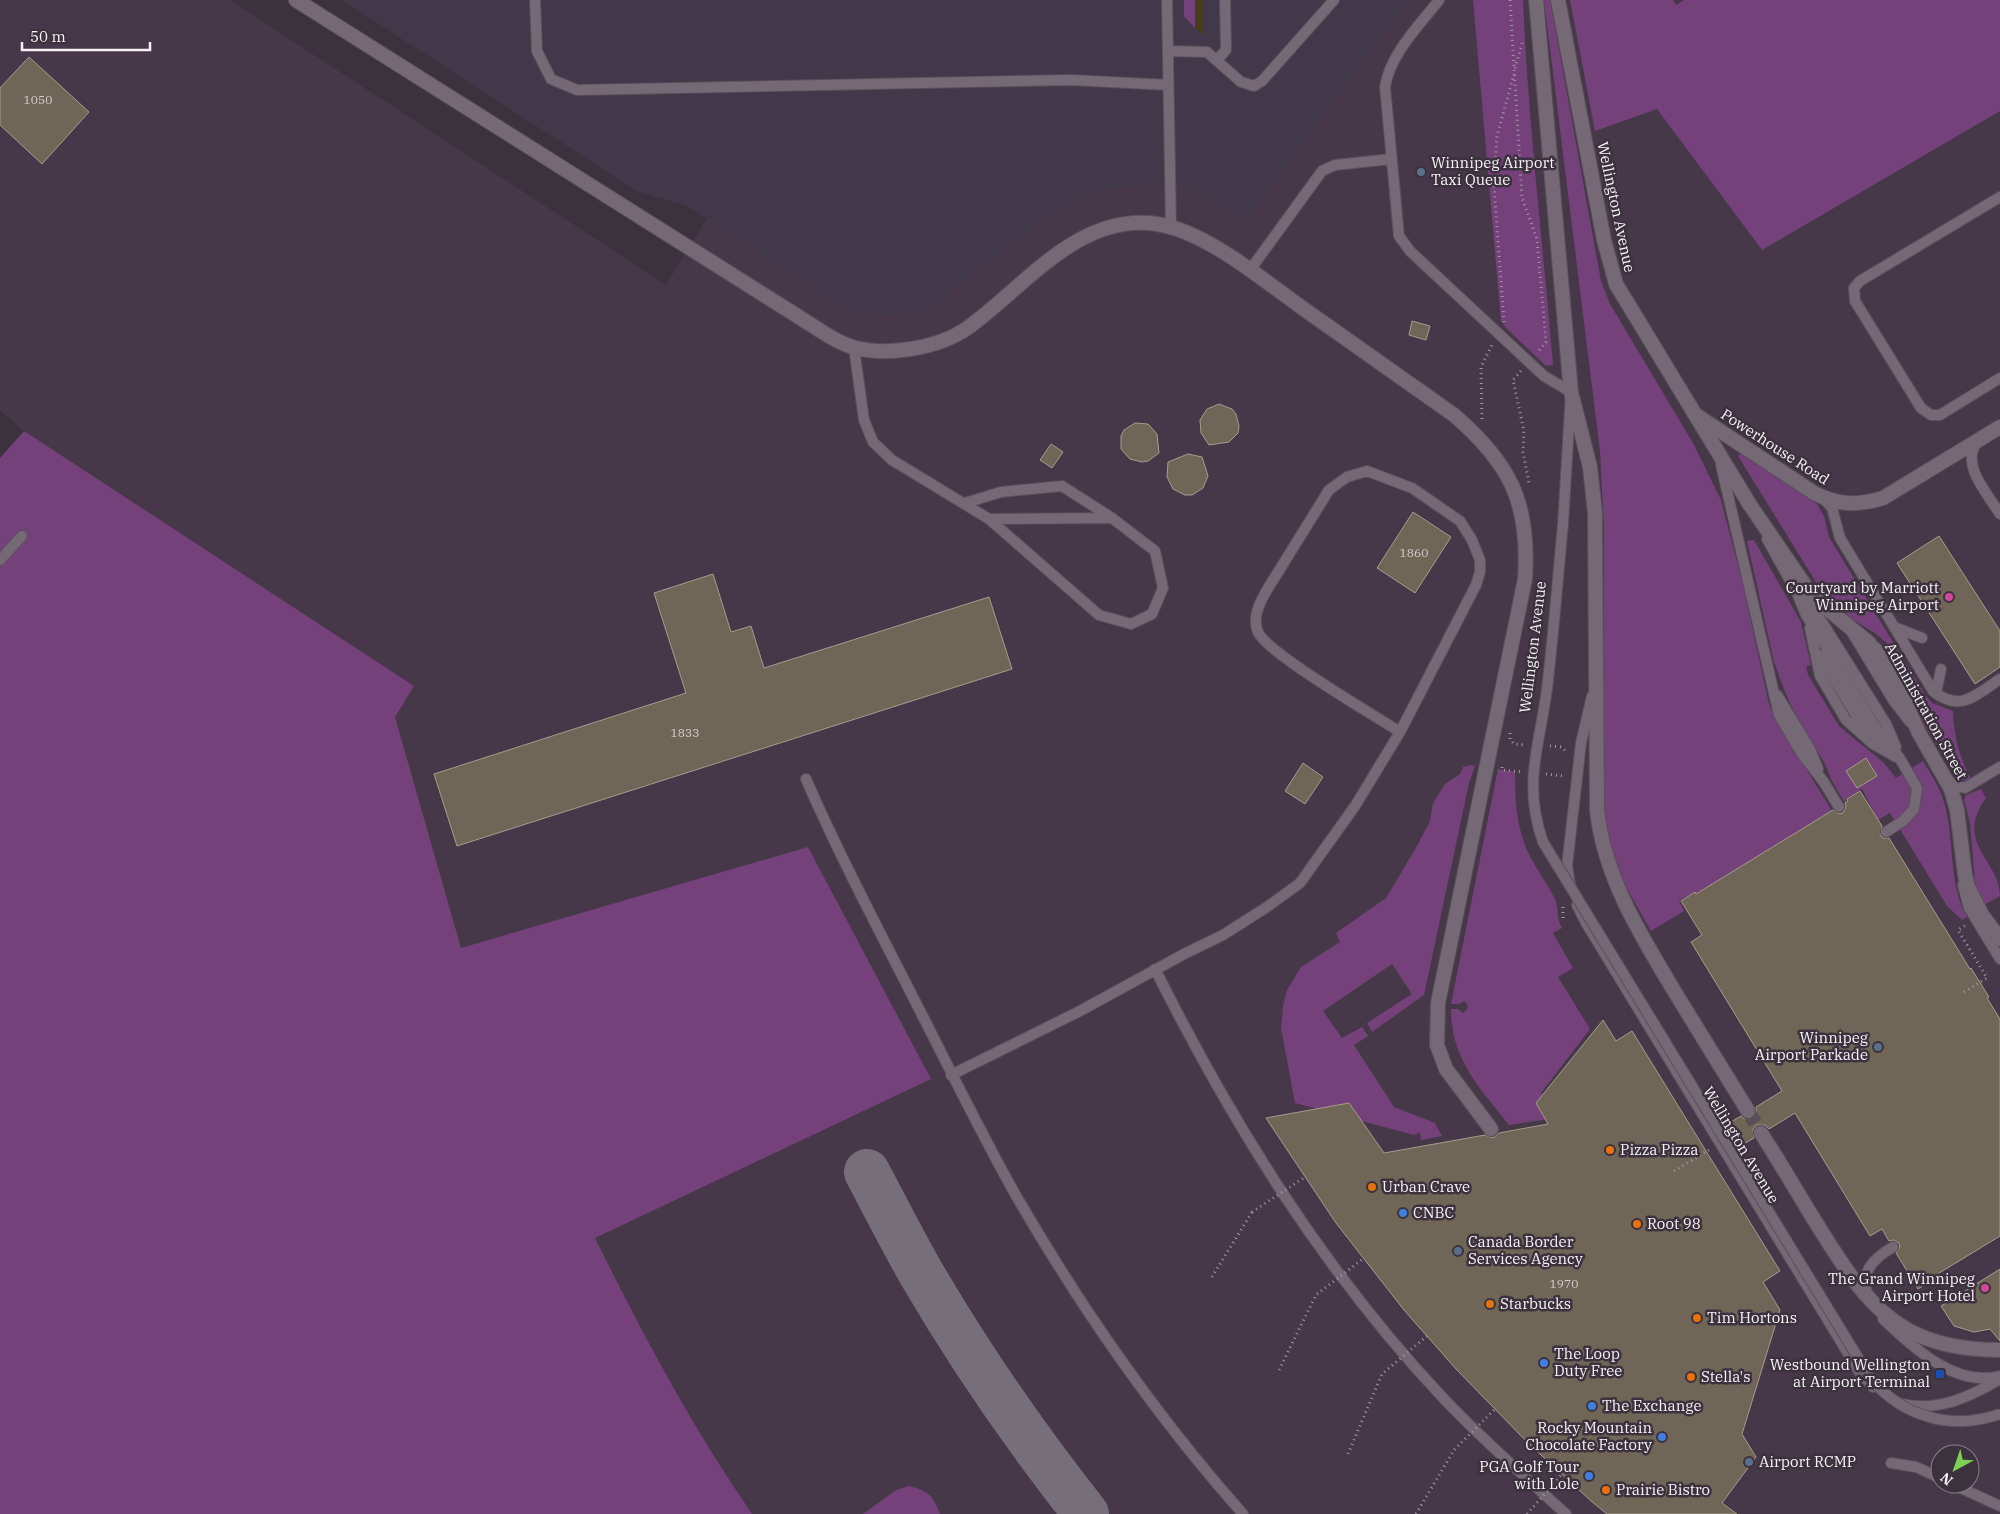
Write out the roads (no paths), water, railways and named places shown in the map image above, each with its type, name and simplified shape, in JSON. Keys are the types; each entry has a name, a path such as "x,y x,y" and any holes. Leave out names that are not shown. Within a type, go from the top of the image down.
{"street":[{"path":"301,0 799,317 854,348 880,352 912,349 937,341 965,330 1067,248 1098,230 1131,223 1170,226 1204,241 1250,270 1454,415 1487,446 1510,481 1518,499 1526,538 1525,579 1438,1003 1438,1045 1446,1070 1491,1129"},
{"name":"Wellington Avenue","path":"1536,0 1571,392 1590,466 1595,513 1597,810 1602,845 1607,863 1643,938 1748,1111"},
{"name":"Wellington Avenue","path":"1558,0 1604,240 1616,284 1750,505"},
{"name":"Powerhouse Road","path":"1694,414 1821,497 1850,504 1866,503 1883,498 2000,427"},
{"name":"Administration Street","path":"1750,505 1806,587 1842,621 1865,638 1898,689 1918,733 1945,776 1957,810 1966,881 1975,901 2000,938"},
{"name":"Wellington Avenue","path":"1761,1133 1848,1272 1868,1297 1894,1321 1926,1338 1959,1348 2000,1350"}],"lane":[{"path":"535,0 537,51 552,80 577,90 1070,80 1168,85"},
{"path":"1167,0 1170,226"},
{"path":"1217,60 1226,50 1225,0"},
{"path":"1168,51 1207,52 1245,85 1254,86 1259,84 1334,0"},
{"path":"1439,0 1394,59 1385,87 1398,229 1402,241 1544,376 1571,392"},
{"path":"1250,270 1322,171 1335,165 1391,159"},
{"path":"2000,197 1860,281 1854,292 1855,300 1921,408 1927,414 1940,415 2000,378"},
{"path":"854,348 864,420 873,442 892,460 989,519 1099,615 1130,624 1152,614 1163,588 1155,551 1112,518 1062,486 1001,492 965,503"},
{"name":"Wellington Avenue","path":"1571,392 1564,468 1563,524 1548,682 1532,778 1534,811 1543,842 1871,1379 1894,1401 1927,1417 1959,1422 1975,1421 2000,1414"},
{"path":"1708,434 1726,480 1779,715 1802,754 1824,782 1838,807"},
{"path":"1977,442 1970,456 1972,468 2000,514"},
{"path":"951,1075 1080,1011 1223,935 1267,907 1300,883 1355,806 1400,732 1476,585 1480,572 1480,560 1472,540 1460,522 1443,508 1399,481 1368,471 1347,477 1329,490 1265,592 1255,620 1262,639 1286,658 1400,732"},
{"path":"1821,497 1832,508 1840,538 1936,693 1950,702 1961,702 2000,679"},
{"path":"1750,505 1797,593 1814,642 1820,676 1846,720 1873,744 1897,756"},
{"path":"989,519 1112,518"},
{"path":"0,560 22,536"},
{"path":"1797,593 1817,614 1886,724 1897,756"},
{"path":"1806,615 1876,728 1907,769 1917,788 1916,803 1904,821 1886,832"},
{"path":"1842,621 1893,700 1918,733"},
{"path":"1894,627 1922,638"},
{"path":"1936,693 1941,669"},
{"name":"Wellington Avenue","path":"1597,679 1581,743 1569,850 1568,878 1586,923 1860,1373 1878,1392 1903,1404 1931,1406 1962,1399 2000,1377"},
{"path":"1945,776 1952,785 1965,788 2000,767"},
{"path":"806,779 828,829 951,1075 1017,1197 1095,1323 1170,1427 1243,1514"},
{"path":"1963,861 1962,884 1966,900 2000,959"},
{"path":"1155,970 1220,1094 1266,1170 1327,1258 1378,1322 1446,1400 1566,1514"},
{"path":"1868,1297 1865,1285 1868,1267 1876,1257 1893,1247"},
{"path":"1848,1272 1868,1302 1883,1319 1925,1355 1966,1376 1983,1379 2000,1377"},
{"path":"1891,1463 1916,1467 1930,1473"},
{"path":"1974,1494 2000,1506"}],"tunnel":[{"path":"1748,1111 1761,1133"}],"place":[{"name":"Winnipeg Airport Taxi Queue","path":"1421,172"},
{"name":"Courtyard by Marriott Winnipeg Airport","path":"1949,597"},
{"name":"Winnipeg Airport Parkade","path":"1878,1047"},
{"name":"Pizza Pizza","path":"1610,1150"},
{"name":"Urban Crave","path":"1372,1187"},
{"name":"CNBC","path":"1403,1213"},
{"name":"Root 98","path":"1637,1224"},
{"name":"Canada Border Services Agency","path":"1458,1251"},
{"name":"The Grand Winnipeg Airport Hotel","path":"1985,1288"},
{"name":"Starbucks","path":"1490,1304"},
{"name":"Tim Hortons","path":"1697,1318"},
{"name":"The Loop Duty Free","path":"1544,1363"},
{"name":"Westbound Wellington at Airport Terminal","path":"1940,1374"},
{"name":"Stella's","path":"1691,1377"},
{"name":"The Exchange","path":"1592,1406"},
{"name":"Rocky Mountain Chocolate Factory","path":"1662,1437"},
{"name":"Airport RCMP","path":"1749,1462"},
{"name":"PGA Golf Tour with Lole","path":"1589,1476"},
{"name":"Prairie Bistro","path":"1606,1490"}]}
